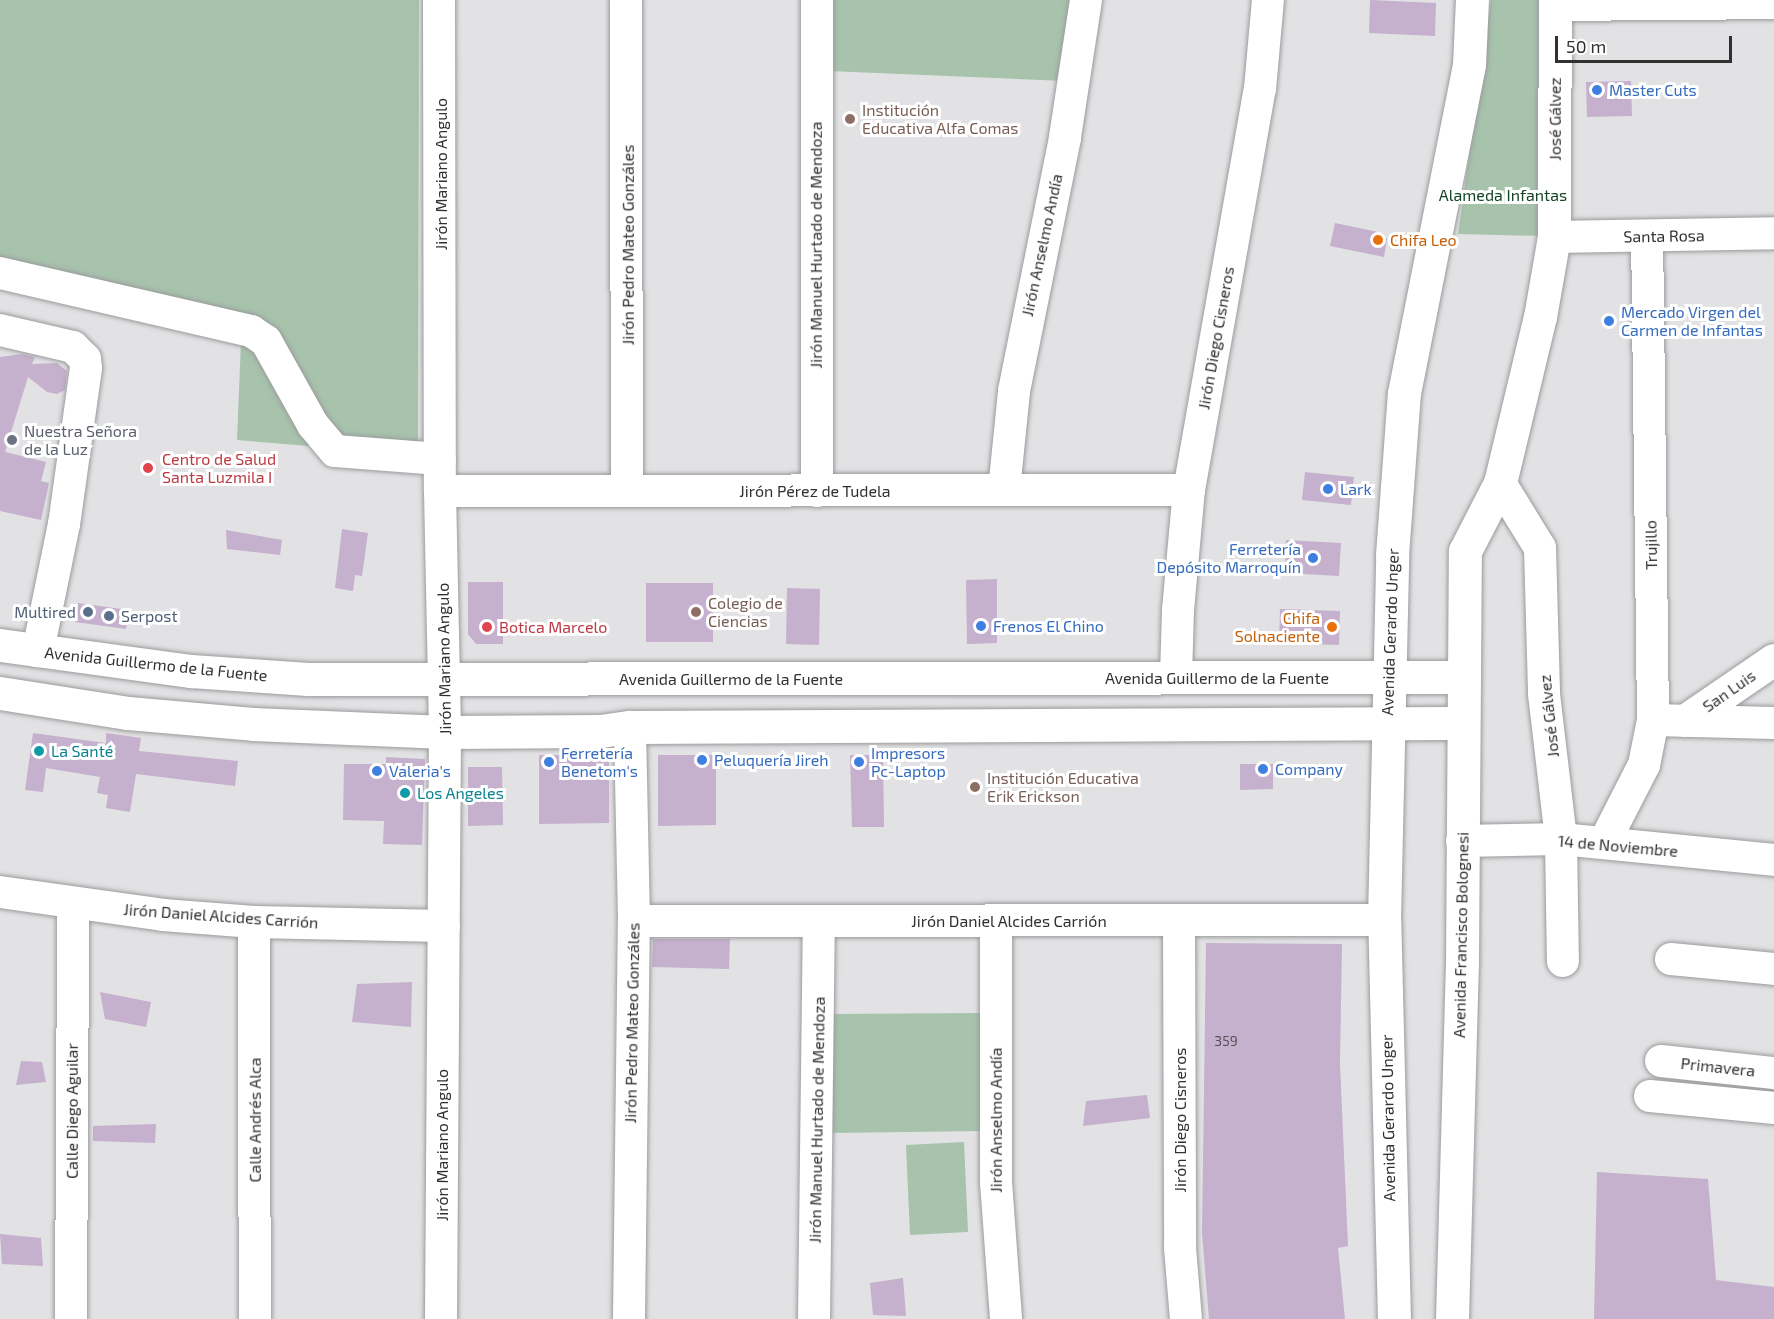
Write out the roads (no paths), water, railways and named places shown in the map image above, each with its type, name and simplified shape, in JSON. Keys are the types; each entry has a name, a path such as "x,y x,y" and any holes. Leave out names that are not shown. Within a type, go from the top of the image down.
{"main road":[{"name":"Avenida Gerardo Unger","path":"1394,1319 1384,920 1387,678 1404,393 1469,65 1472,0"},
{"name":"José Gálvez","path":"1465,551 1500,483 1540,317 1554,237 1555,2"},
{"name":"Avenida Francisco Bolognesi","path":"1452,1319 1462,841 1465,551"},
{"name":"Avenida Guillermo de la Fuente","path":"0,645 191,671 308,679 445,681 1464,677"},
{"path":"0,693 128,713 253,724 445,732 600,731 630,727 1463,723"},
{"name":"Avenida Gerardo Unger","path":"1392,1272 1408,1319"}],"street":[{"name":"Jirón Mariano Angulo","path":"439,0 440,491 445,681 441,1319"},
{"name":"Jirón Pedro Mateo Gonzáles","path":"626,0 627,491"},
{"name":"Jirón Manuel Hurtado de Mendoza","path":"817,0 817,490"},
{"name":"Jirón Anselmo Andía","path":"1004,490 1014,391 1065,137 1086,0"},
{"name":"Jirón Diego Cisneros","path":"1176,677 1178,610 1189,490 1260,89 1268,0"},
{"path":"1555,2 1774,3"},
{"name":"Santa Rosa","path":"1554,237 1774,233"},
{"name":"Trujillo","path":"1604,843 1644,765 1653,720 1647,236"},
{"path":"0,273 251,331 266,341 313,425 335,451 440,459"},
{"path":"0,330 73,347 85,359 86,368 64,524 38,651"},
{"name":"José Gálvez","path":"1500,483 1540,548 1544,694 1561,839 1563,961"},
{"name":"Jirón Pérez de Tudela","path":"440,491 1189,490"},
{"name":"San Luis","path":"1685,721 1774,660"},
{"path":"1653,720 1774,723"},
{"name":"Jirón Pedro Mateo Gonzáles","path":"630,727 634,921 630,1319"},
{"name":"14 de Noviembre","path":"1462,841 1561,839 1774,860"},
{"name":"Jirón Daniel Alcides Carrión","path":"0,892 73,903 254,922 444,926"},
{"name":"Calle Diego Aguilar","path":"71,1319 73,903"},
{"name":"Jirón Daniel Alcides Carrión","path":"634,921 1384,920"},
{"name":"Jirón Manuel Hurtado de Mendoza","path":"814,1319 819,921"},
{"name":"Jirón Anselmo Andía","path":"996,921 996,1182 1006,1319"},
{"name":"Jirón Diego Cisneros","path":"1179,921 1180,1248 1186,1319"},
{"name":"Calle Andrés Alca","path":"254,922 255,1319"},
{"path":"1671,959 1774,969"},
{"name":"Primavera","path":"1661,1061 1774,1073"},
{"path":"1650,1096 1774,1108"}],"place":[{"name":"Master Cuts","path":"1597,90"},
{"name":"Institución Educativa Alfa Comas","path":"850,119"},
{"name":"Chifa Leo","path":"1378,240"},
{"name":"Mercado Virgen del Carmen de Infantas","path":"1609,321"},
{"name":"Nuestra Señora de la Luz","path":"12,440"},
{"name":"Centro de Salud Santa Luzmila I","path":"148,468"},
{"name":"Lark","path":"1328,489"},
{"name":"Ferretería Depósito Marroquín","path":"1313,558"},
{"name":"Multired","path":"88,612"},
{"name":"Colegio de Ciencias","path":"696,612"},
{"name":"Serpost","path":"109,616"},
{"name":"Frenos El Chino","path":"981,626"},
{"name":"Botica Marcelo","path":"487,627"},
{"name":"Chifa Solnaciente","path":"1332,627"},
{"name":"La Santé","path":"39,751"},
{"name":"Peluquería Jireh","path":"702,760"},
{"name":"Ferretería Benetom's","path":"549,762"},
{"name":"Impresors Pc-Laptop","path":"859,762"},
{"name":"Company","path":"1263,769"},
{"name":"Valeria's","path":"377,771"},
{"name":"Institución Educativa Erik Erickson","path":"975,787"},
{"name":"Los Angeles","path":"405,793"}],"park label":[{"name":"Alameda Infantas","path":"1503,195"}]}
